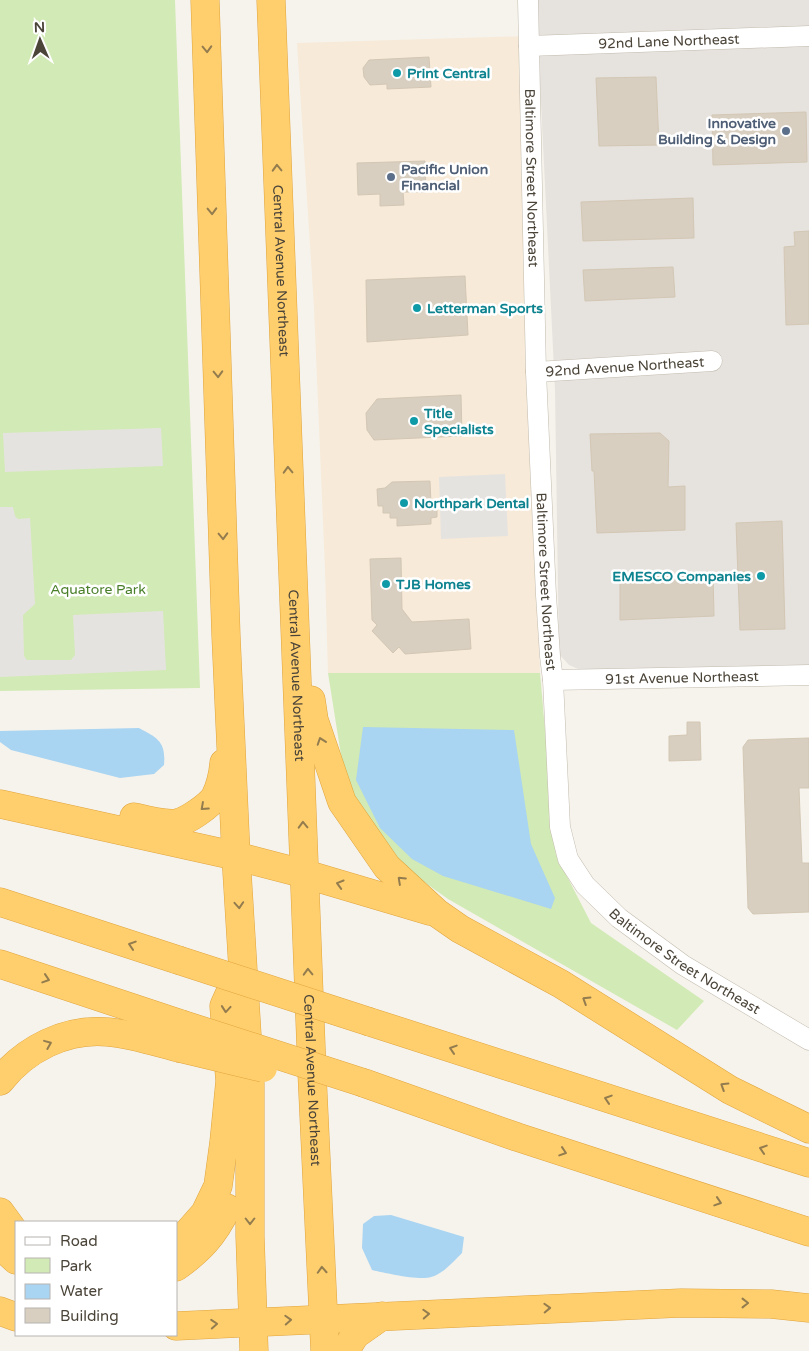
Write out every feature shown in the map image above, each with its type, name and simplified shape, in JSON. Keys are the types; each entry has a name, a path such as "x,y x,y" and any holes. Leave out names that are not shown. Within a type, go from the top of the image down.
{"highway":[{"path":"205,0 229,695 236,856 250,1084 250,1236 254,1351"},
{"name":"Central Avenue Northeast","path":"271,0 312,1073 325,1351"},
{"path":"290,510 314,720 342,802 387,867 436,913 460,929 561,984 730,1090 809,1129"},
{"path":"0,787 149,821 177,823 197,814 214,798 223,773 229,695"},
{"path":"0,804 236,856 305,874 436,913"},
{"path":"0,902 809,1164"},
{"path":"0,964 180,1036 517,1137 809,1232"},
{"path":"178,1242 205,1213 218,1186 230,1081 224,1006 243,964"},
{"path":"0,1081 8,1071 35,1049 74,1033 107,1032 180,1036"},
{"path":"178,1266 197,1252 218,1226 234,1192 250,1084"},
{"path":"0,1212 15,1233"},
{"path":"0,1245 15,1259"},
{"path":"178,1326 681,1303 771,1304 809,1308"},
{"path":"0,1312 15,1317"},
{"path":"464,1312 504,1325 540,1327 708,1320 809,1325"},
{"path":"345,1351 355,1335 382,1316"}],"street":[{"name":"Baltimore Street Northeast","path":"528,0 536,372 546,595 553,680 560,827 568,859 585,885 618,918 683,965 809,1040"},
{"name":"92nd Lane Northeast","path":"529,46 809,36"},
{"name":"92nd Avenue Northeast","path":"536,372 712,361"},
{"name":"91st Avenue Northeast","path":"553,680 809,675"}],"shaded area":[{"path":"536,0 809,0 809,669 585,672 569,665 559,654 555,390"},
{"path":"529,36 531,427 540,673 328,673 314,307 297,43"},
{"path":"161,428 163,466 5,472 3,433"},
{"path":"505,474 508,536 441,539 439,477"},
{"path":"0,507 13,507 15,516 18,519 30,518 35,604 23,615 24,656 27,660 71,660 75,655 73,615 163,611 166,670 0,677"}],"green space":[{"name":"Aquatore Park","path":"0,0 175,0 200,688 0,691"},
{"path":"328,673 540,673 556,855 591,923 704,1001 677,1030 448,899 399,864 364,818 344,774"}],"water":[{"path":"363,727 514,730 531,844 555,898 551,909 443,876 412,859 380,828 356,780"},
{"path":"139,728 156,738 164,751 164,765 154,774 120,778 11,750 0,742 0,731"},
{"path":"391,1215 464,1237 462,1253 444,1270 426,1278 393,1275 372,1270 362,1248 363,1224 374,1216"}],"building":[{"name":"Print Central","path":"429,57 431,87 387,89 387,84 370,85 364,77 363,68 369,60"},
{"path":"656,77 659,145 599,146 596,78"},
{"path":"806,112 807,162 713,165 712,115"},
{"name":"Pacific Union Financial","path":"425,161 426,192 403,192 404,205 380,206 380,194 358,195 357,163"},
{"path":"693,198 694,238 583,241 581,202"},
{"path":"809,231 809,324 786,325 784,247 795,246 794,232"},
{"path":"673,267 675,297 585,301 583,270"},
{"name":"Letterman Sports","path":"465,276 468,335 367,342 366,280"},
{"name":"Title Specialists","path":"461,395 462,436 374,440 367,430 366,413 377,399"},
{"path":"660,433 669,441 668,487 685,486 685,530 597,533 590,434"},
{"name":"Northpark Dental","path":"430,481 431,504 437,504 437,517 431,518 431,524 397,526 397,518 390,518 390,513 383,513 383,506 378,506 377,489 385,488 392,482"},
{"name":"EMESCO Companies","path":"782,521 785,629 740,630 736,523"},
{"name":"TJB Homes","path":"401,558 402,609 412,622 469,619 471,649 405,654 399,647 393,653 372,631 377,625 372,620 370,559"},
{"path":"713,574 714,616 620,620 620,578"},
{"path":"687,722 700,722 701,760 669,761 669,736 687,735"},
{"path":"809,738 809,788 799,788 802,863 809,863 809,912 753,914 748,908 743,747 748,740"}],"place":[{"name":"Print Central","path":"397,73"},
{"name":"Innovative Building & Design","path":"786,131"},
{"name":"Pacific Union Financial","path":"391,177"},
{"name":"Letterman Sports","path":"417,308"},
{"name":"Title Specialists","path":"414,421"},
{"name":"Northpark Dental","path":"404,503"},
{"name":"EMESCO Companies","path":"761,576"},
{"name":"TJB Homes","path":"386,584"}]}
